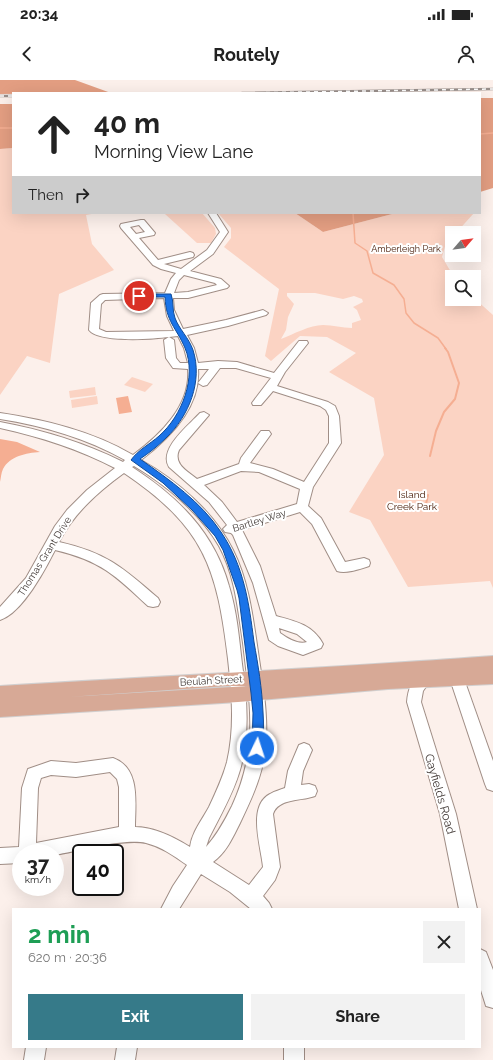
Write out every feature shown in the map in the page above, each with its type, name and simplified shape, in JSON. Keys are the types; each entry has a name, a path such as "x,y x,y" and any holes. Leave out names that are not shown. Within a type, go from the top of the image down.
{"main road":[{"name":"Beulah Street","path":"256,686 315,676 493,663"},
{"name":"Beulah Street","path":"0,694 423,681 493,677"},
{"name":"Beulah Street","path":"0,709 238,686"}],"street":[{"path":"168,296 172,286 182,272 209,253 224,232 213,214"},
{"path":"134,237 156,263 182,272 218,281 224,286 195,294 103,297 96,303 94,330 98,333 106,335 160,335 180,333 228,323 263,313"},
{"path":"156,263 190,254"},
{"name":"Thomas Grant Drive","path":"0,615 16,601 31,581 65,522 81,502 163,437 176,420 187,400 192,386 193,365 189,348 169,311 168,296"},
{"path":"169,340 170,357 173,364 177,366 218,364 245,366 277,377"},
{"path":"257,403 271,388 280,371 303,343"},
{"path":"203,383 218,364"},
{"path":"271,388 324,404 333,411 336,436 335,443 307,487 302,507 317,521 342,568 364,563"},
{"path":"204,415 174,448 171,459 177,469 196,484 217,504 235,527 255,567 270,620"},
{"path":"0,416 38,423 72,432 106,445 168,498 190,521 206,545 221,580 226,602 238,686 239,739 233,768 219,804 199,843 198,864"},
{"path":"176,420 195,425"},
{"path":"0,425 62,440 97,454 130,464 166,481 196,508 218,534 227,550 242,590 256,686 259,732 253,772 226,834 214,851 198,864 171,908"},
{"path":"244,467 245,462 266,434"},
{"path":"196,484 244,467 259,469 296,485 307,487"},
{"name":"Bartley Way","path":"218,534 235,527 302,507"},
{"path":"52,545 79,551 102,561 116,570 153,602"},
{"path":"457,679 493,784"},
{"name":"Gayfields Road","path":"423,681 416,689 414,702 448,814 468,908"},
{"path":"251,896 269,874 272,867 265,824 268,805 273,800 301,792 292,782 296,765 304,750"},
{"path":"27,844 30,788 34,774 43,768 56,766 66,770 76,770 113,764 124,775 127,787 128,835"},
{"path":"64,846 118,835 144,835 172,845 198,864 251,896 262,908"},
{"path":"0,856 12,855"},
{"path":"481,961 493,999"},
{"path":"34,1060 36,1048"},
{"path":"125,1060 127,1048"},
{"path":"294,1048 294,1060"}],"green space":[{"path":"12,148 12,214 92,214 86,215 92,244 114,270 59,294 50,363 27,356 0,395 0,149"},
{"path":"165,214 203,214 215,228 216,234 211,243 197,243"},
{"name":"Island Creek Park","path":"219,214 296,214 323,232 392,214 473,214 462,226 445,226 445,246 442,257 450,270 445,270 445,306 481,306 481,304 493,315 493,588 490,581 408,587 370,520 349,512 384,455 374,398 329,372 356,353 327,337 300,336 271,361 265,356 279,289 224,247 231,238 231,228","holes":["287,293 315,293 343,299 354,296 362,299 363,302 353,307 357,310 361,320 352,323 352,328 318,325 281,339 286,330 288,317 294,304 287,296"]},
{"path":"132,377 153,384 145,392 124,385"},
{"path":"95,387 96,395 70,398 69,391"},
{"path":"97,396 98,404 72,408 71,400"}],"shaded area":[{"path":"0,80 75,80 108,92 12,92 12,94 0,94"},
{"path":"481,98 493,98 493,188 481,192"},
{"path":"0,104 12,104 12,148 0,149"},
{"path":"296,214 392,214 323,232"},
{"path":"128,396 132,412 119,414 116,398"},
{"path":"0,439 17,442 40,452 24,454 10,461 3,469 0,482"}],"waterway":[{"path":"0,128 12,128"},
{"path":"481,134 493,133"},
{"path":"353,214 355,243 367,251 373,273 394,285 404,299 406,313 414,323 438,338 446,349"},
{"path":"430,456 436,431 444,412 455,399 459,383 448,352 445,348"},
{"path":"426,504 428,495"}],"railway":[{"path":"305,92 493,89"},
{"path":"0,96 12,96"}],"route":[{"path":"139,296 168,296 168,306 172,320 189,348 193,365 192,386 182,411 171,429 135,460 166,481 196,508 218,534 227,550 242,590 257,693 259,732 257,748"}],"park label":[{"name":"Amberleigh Park","path":"406,249"}]}
